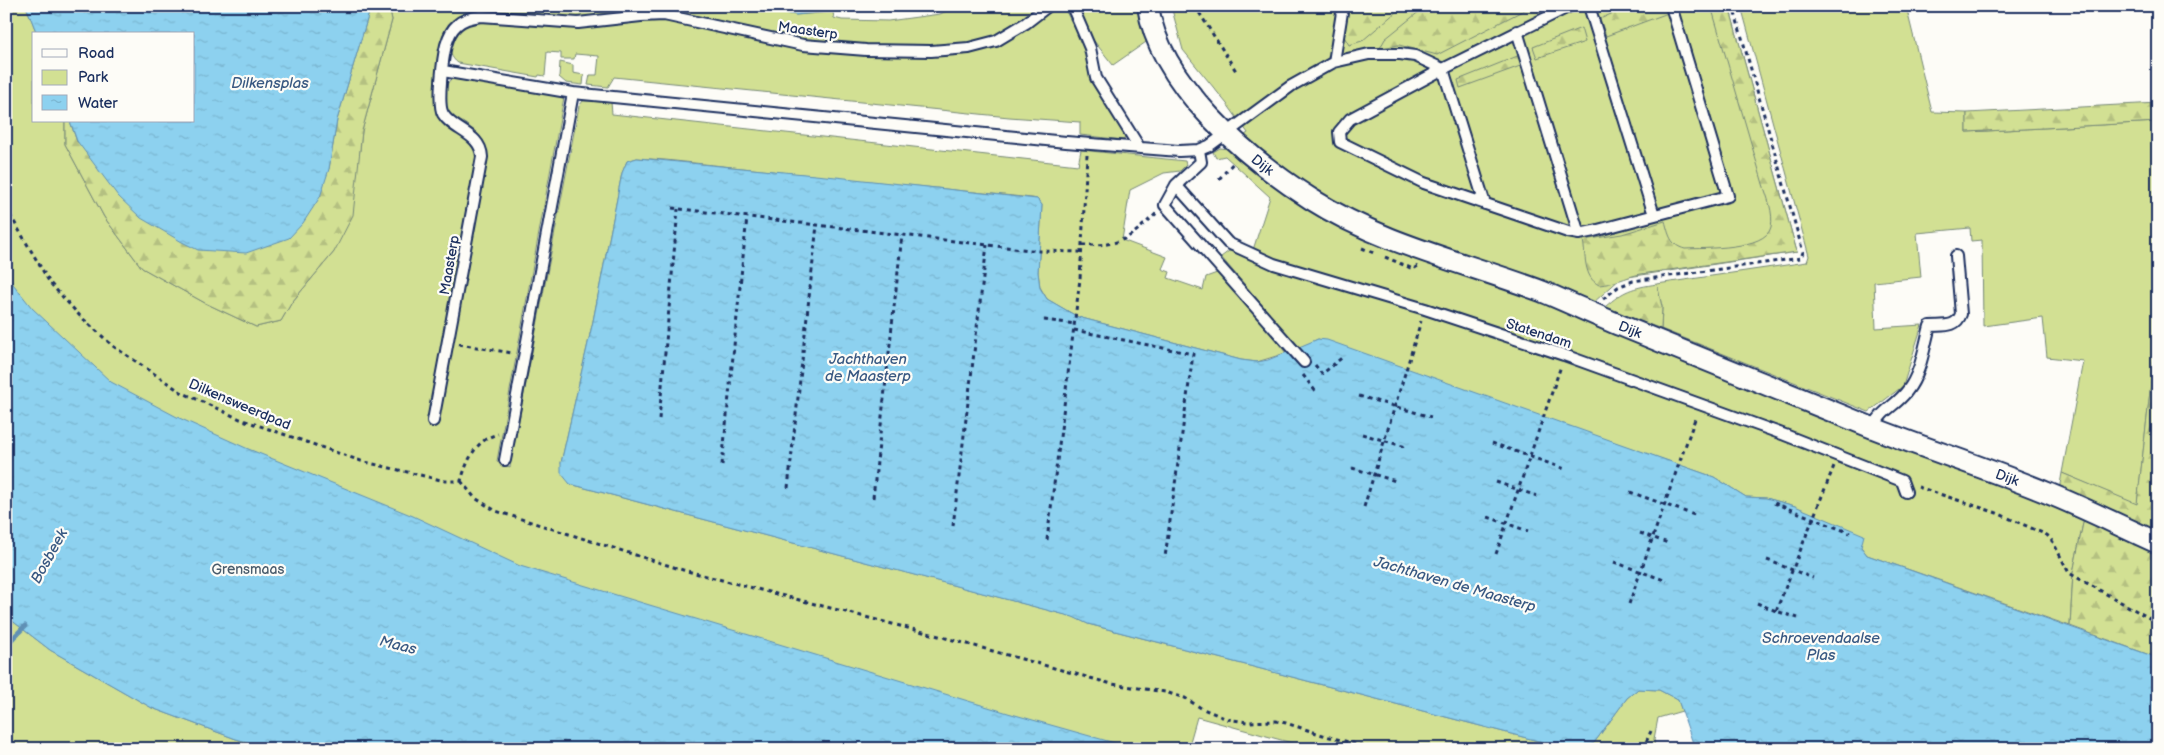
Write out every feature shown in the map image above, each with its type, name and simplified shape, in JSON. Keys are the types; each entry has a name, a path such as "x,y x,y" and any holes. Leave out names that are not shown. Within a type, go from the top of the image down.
{"street":[{"name":"Dijk","path":"1148,6 1157,40 1168,61 1184,85 1226,134 1310,198 1336,214 1394,241 1540,291 1872,428 2047,492 2158,543"}],"lane":[{"name":"Maasterp","path":"433,421 482,151 476,140 443,115 440,105 445,47 452,30 464,21 481,16 578,23 664,15 803,45 866,50 931,51 969,48 996,41 1012,33 1048,6"},
{"path":"1072,6 1090,48 1096,78 1139,147"},
{"path":"1334,62 1343,6"},
{"path":"1570,6 1443,69 1350,119 1339,132 1340,142 1424,183 1568,232 1580,234 1728,196 1671,6"},
{"path":"1589,6 1654,215"},
{"path":"1517,31 1580,234"},
{"path":"443,71 573,93 1087,144 1179,151 1199,150 1209,146 1291,86 1334,62 1369,54 1400,54 1415,56 1443,69 1485,204"},
{"path":"505,460 573,93"},
{"path":"1199,150 1201,162 1176,185 1165,205 1304,362"},
{"name":"Statendam","path":"1176,185 1228,243 1274,264 1425,309 1564,355 1838,455 1902,481"},
{"path":"1872,428 1878,417 1906,392 1914,378 1930,326 1953,325 1958,322 1961,314 1956,256"},
{"path":"1902,481 1906,492"}],"path":[{"path":"1195,6 1236,71"},
{"path":"1048,540 1080,279 1087,144"},
{"path":"1219,179 1246,150"},
{"path":"1082,245 1105,246 1130,238 1165,205"},
{"name":"Dilkensweerdpad","path":"6,208 50,283 80,316 113,346 181,392 240,419 301,442 361,461 422,476 444,481 461,481"},
{"path":"672,208 1040,251 1081,252"},
{"path":"659,419 678,209"},
{"path":"722,465 747,217"},
{"path":"788,488 817,225"},
{"path":"873,498 902,234"},
{"path":"954,526 987,244"},
{"path":"1364,507 1425,309"},
{"path":"1044,320 1075,324"},
{"path":"1074,330 1193,354 1165,557"},
{"path":"448,342 524,356"},
{"path":"1496,554 1564,355"},
{"path":"1322,374 1344,356"},
{"path":"1359,396 1432,417"},
{"path":"1629,604 1701,404"},
{"path":"510,430 493,435 469,455 461,481 475,498 496,511 683,570 936,635 1112,684 1166,692 1185,698 1227,719 1247,722 1276,721 1286,723 1374,749"},
{"path":"1362,434 1406,447"},
{"path":"1492,443 1565,468"},
{"path":"1776,612 1838,455"},
{"path":"1352,468 1396,481"},
{"path":"1902,481 1997,513 2047,535 2054,542 2069,573 2158,623"},
{"path":"1496,482 1537,496"},
{"path":"1630,492 1697,516"},
{"path":"1774,503 1850,533"},
{"path":"1488,517 1528,531"},
{"path":"1640,533 1668,543"},
{"path":"1766,560 1813,578"},
{"path":"1614,562 1667,581"},
{"path":"1758,603 1776,612 1798,618"},
{"path":"1643,749 1651,731"}],"green space":[{"path":"6,6 26,6 36,32 32,32 32,122 65,122 65,144 104,217 142,268 205,303 256,327 281,321 292,302 334,252 360,150 362,131 392,20 389,6 741,6 796,15 833,12 834,18 842,20 888,21 940,14 957,6 1043,6 1004,34 973,44 947,47 816,44 695,17 590,20 483,12 447,30 443,37 436,109 441,120 471,143 476,152 477,162 427,423 438,425 487,161 481,138 476,132 450,114 448,110 445,90 452,78 464,76 564,97 497,461 510,467 579,106 583,101 611,102 612,114 1078,165 1081,150 1185,161 1186,165 1180,171 1164,173 1130,190 1122,240 1167,257 1162,269 1170,272 1168,278 1203,290 1206,277 1217,273 1228,279 1286,353 1257,362 1241,360 1078,317 1047,299 1040,287 1038,272 1042,205 1037,199 665,160 637,158 627,161 622,173 593,321 561,463 570,484 1074,617 1088,624 1569,749 1314,749 1197,717 1188,749 613,749 6,507"},
{"path":"371,6 389,6 392,20 362,131 353,215 334,252 292,302 281,321 256,327 205,303 142,268 104,217 65,144 65,122 70,122 77,142 329,169 337,120"},
{"path":"1063,6 1088,53 1094,81 1125,136 1124,140 1080,135 1080,122 1009,117 614,77 608,87 588,85 590,75 597,75 599,56 575,54 574,59 561,59 561,53 547,52 545,76 539,75 538,77 458,63 451,54 450,49 450,43 455,33 467,23 479,19 662,17 795,47 971,50 1050,9"},
{"path":"1077,6 1139,6 1149,40 1113,65 1090,36"},
{"path":"1171,6 1729,6 1797,252 1621,278 1593,303 1373,224 1336,207 1242,137 1248,133 1183,50"},
{"path":"1345,6 1403,6 1362,41 1349,45 1342,33"},
{"path":"1426,6 1532,6 1437,55 1399,45 1380,48 1385,39"},
{"path":"1629,6 1666,6 1668,13 1606,36 1600,19"},
{"path":"1711,6 1729,6 1797,252 1641,274 1599,285 1590,277 1586,265 1583,240 1622,234 1665,221 1671,239 1680,247 1685,249 1719,248 1747,244 1758,240 1767,235 1771,227 1770,205"},
{"path":"1741,6 1906,6 1932,112 1967,113 1967,132 2158,122 2158,322 2137,505 2062,473 2083,361 2047,357 2043,318 1983,326 1982,240 1971,241 1970,228 1917,233 1921,277 1874,282 1876,328 1922,325 1903,386 1869,412 1661,329 1662,307 1657,284 1807,262 1809,256"},
{"path":"1581,28 1585,42 1537,58 1533,47"},
{"path":"1520,55 1523,65 1460,88 1458,80"},
{"path":"560,62 573,65 573,73 584,75 583,85 566,83 559,77"},
{"path":"2158,103 2158,122 1967,132 1967,113"},
{"path":"1220,148 1229,149 1425,262 1527,296 2084,518 2073,573 2070,626 1867,555 1861,547 1795,506 1766,498 1746,497 1714,477 1318,339 1299,348 1221,257 1229,251 1252,253 1270,197 1225,156 1216,158 1213,152"},
{"path":"1657,284 1662,307 1661,329 1605,307 1629,291"},
{"path":"2158,322 2158,487 2153,530 2059,490 2062,473 2137,504"},
{"path":"2084,518 2158,553 2158,658 2070,626 2073,573"},
{"path":"6,616 50,650 152,708 256,745 258,749 6,749"},
{"path":"1638,689 1659,690 1678,700 1682,711 1658,718 1654,739 1655,749 1577,749 1594,743 1627,698"}],"water":[{"name":"Dilkensplas","path":"26,6 371,6 337,120 329,169 320,197 303,223 289,238 246,253 198,250 141,218 118,196 77,141 70,122 195,122 195,32 36,32"},
{"path":"741,6 872,6 796,15"},
{"name":"Jachthaven de Maasterp","path":"637,158 1037,199 1042,205 1038,272 1040,288 1047,299 1078,317 1241,360 1257,362 1268,360 1318,339 1327,340 1714,477 1746,497 1766,498 1795,506 1864,535 1861,547 1867,555 2158,658 2158,749 1695,749 1678,700 1659,690 1638,689 1627,698 1594,743 1577,749 1569,749 1088,624 1073,617 570,484 561,473 561,463 593,321 622,173 627,161"},
{"name":"Grensmaas","path":"6,275 32,308 111,382 177,417 246,448 413,516 520,566 1008,713 1136,749 273,749 236,739 152,708 50,650 6,616"}],"waterway":[{"name":"Bosbeek","path":"6,645 25,626"}],"water label":[{"name":"Maas","path":"398,645"},
{"name":"Schroevendaalse Plas","path":"1821,646"}]}
